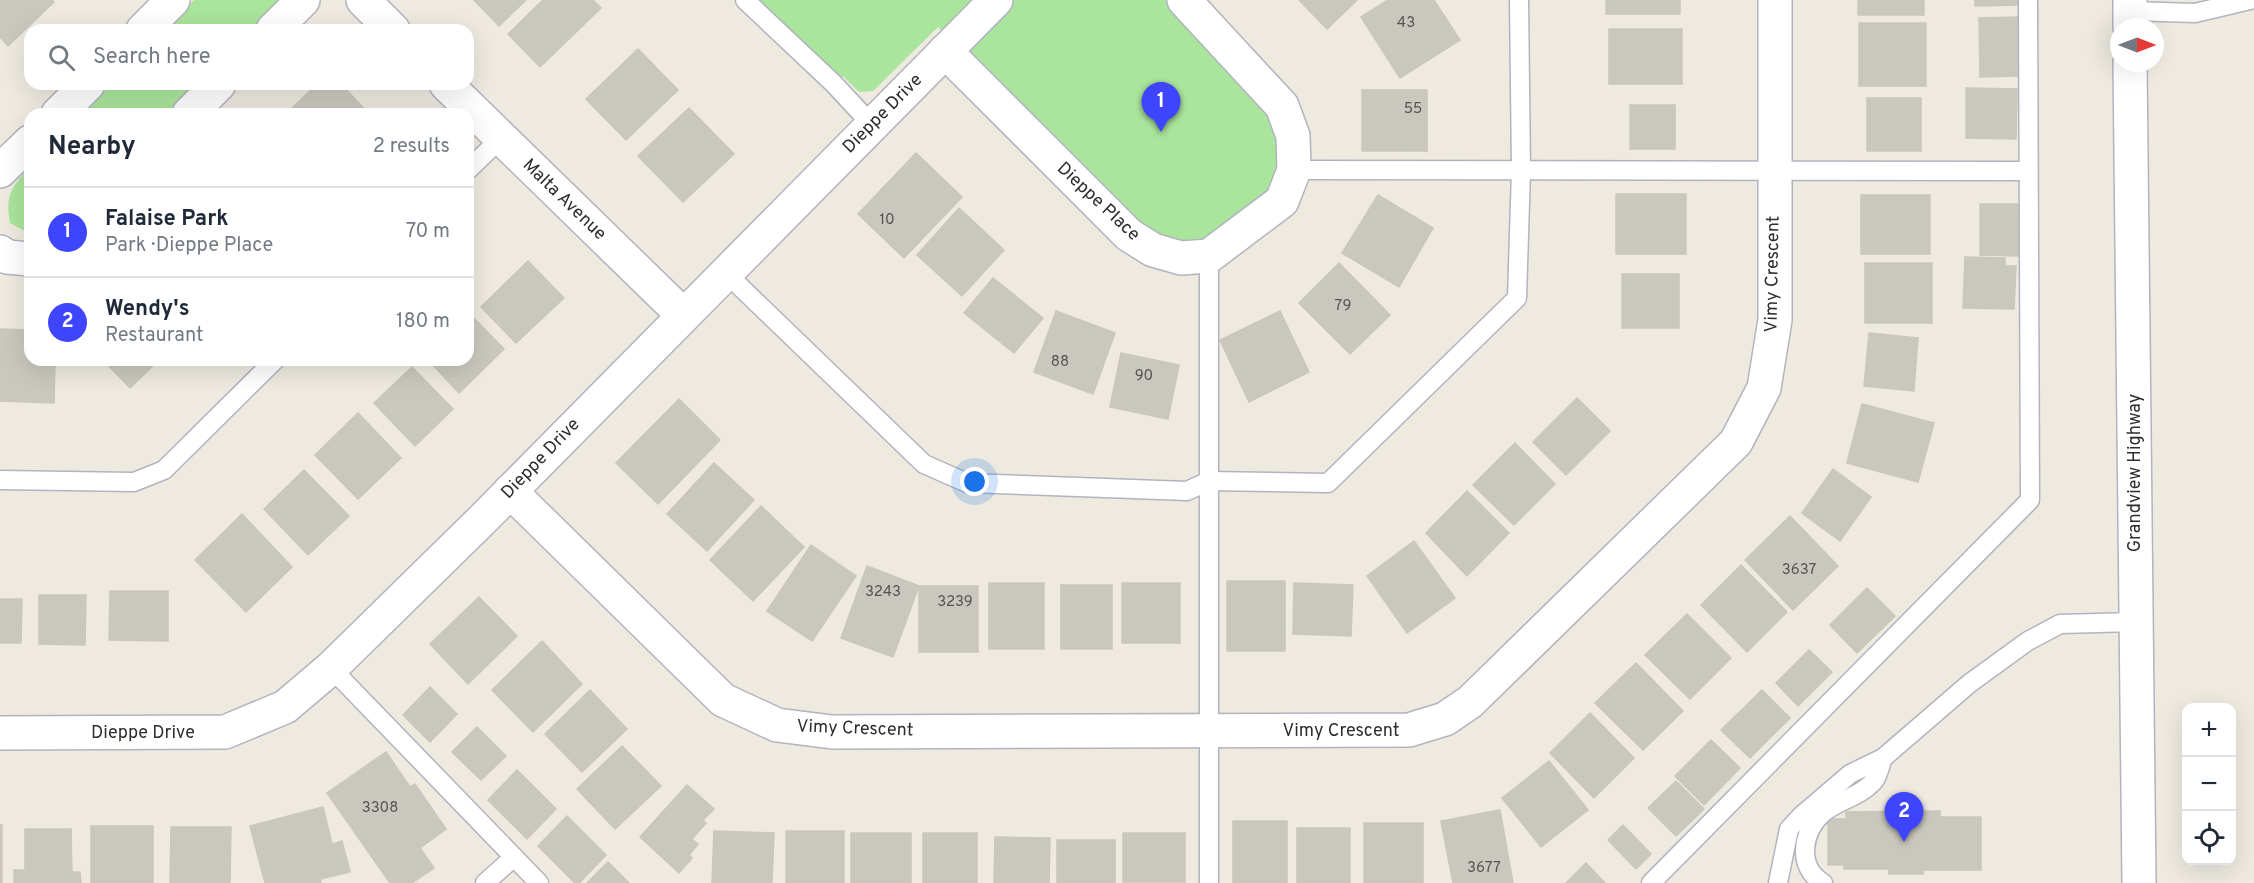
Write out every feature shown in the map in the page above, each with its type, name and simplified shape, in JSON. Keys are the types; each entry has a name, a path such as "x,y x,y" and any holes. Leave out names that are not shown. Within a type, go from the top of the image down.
{"street":[{"path":"149,24 173,0"},
{"path":"279,24 303,0"},
{"path":"363,0 387,24"},
{"name":"Dieppe Drive","path":"0,733 225,732 285,707 331,668 510,491 996,0"},
{"path":"1184,0 1282,106 1293,136 1294,170 1282,201 1209,256"},
{"name":"Vimy Crescent","path":"510,491 723,700 777,725 832,732 1210,732 1408,730 1445,719 1470,702 1736,442 1764,388 1774,320 1775,0"},
{"name":"Dieppe Place","path":"945,51 1129,236 1153,250 1181,258 1209,256"},
{"name":"Grandview Highway","path":"2130,72 2139,883"},
{"path":"64,108 82,90"},
{"path":"195,108 213,90"},
{"name":"Malta Avenue","path":"452,90 470,108"},
{"name":"Malta Avenue","path":"474,111 683,315"},
{"path":"0,171 24,148"},
{"path":"0,252 7,256 24,258"}],"lane":[{"path":"745,0 834,84 872,125"},
{"path":"726,273 924,464 967,483 1187,490 1209,481 1328,483 1517,298 1521,171 1520,0"},
{"path":"1651,883 2030,500 2028,0"},
{"path":"2130,12 2195,13 2250,0"},
{"path":"474,164 501,138"},
{"path":"1294,170 2028,171"},
{"path":"1209,256 1209,883"},
{"path":"0,480 134,482 164,470 269,366"},
{"path":"1778,883 1789,829 1850,774 1883,758 1970,683 2028,641 2060,624 2135,622"},
{"path":"331,668 539,883"},
{"path":"1823,883 1808,866 1804,855 1810,830 1823,813 1873,783 1883,758"},
{"path":"485,883 514,857"}],"green space":[{"path":"194,0 282,0 258,24 171,24"},
{"path":"750,0 1171,0 1275,108 1284,155 1272,187 1224,235 1188,245 1145,232 938,27 873,91 859,92 843,76 834,84"},
{"path":"106,90 192,90 175,108 88,108"},
{"path":"24,174 24,230 10,223 9,199 18,180"}],"building":[{"path":"0,0 52,0 54,2 31,24 24,24 24,31 8,46 0,37"},
{"path":"474,0 526,0 499,26"},
{"path":"543,0 593,0 601,8 540,67 508,34"},
{"path":"1299,0 1357,0 1327,29"},
{"path":"1388,0 1434,0 1460,40 1400,78 1361,17"},
{"path":"1606,0 1680,0 1680,14 1606,14"},
{"path":"1858,0 1924,0 1924,15 1858,15"},
{"path":"1975,0 2018,0 2019,5 1975,6"},
{"path":"2018,17 2019,76 1980,77 1979,18"},
{"path":"1859,23 1926,23 1926,86 1859,86"},
{"path":"1609,29 1682,29 1682,84 1609,84"},
{"path":"638,49 678,90 626,140 586,99"},
{"path":"1966,88 2017,89 2016,139 1966,138"},
{"path":"311,90 347,90 363,108 292,108"},
{"path":"1362,90 1427,90 1427,151 1362,151"},
{"path":"1867,98 1921,98 1921,151 1867,151"},
{"path":"1630,105 1675,105 1675,149 1630,149"},
{"path":"689,108 734,154 683,202 638,156"},
{"path":"916,153 962,197 904,258 858,214"},
{"path":"1616,194 1686,194 1686,254 1616,254"},
{"path":"1378,195 1433,228 1399,287 1342,253"},
{"path":"1861,195 1930,195 1930,254 1861,254"},
{"path":"1980,204 2019,204 2019,256 1980,255"},
{"path":"959,208 1004,250 962,296 917,255"},
{"path":"1965,257 2005,258 2005,266 2016,266 2014,309 1963,308"},
{"path":"528,261 564,298 516,343 481,307"},
{"path":"1339,263 1390,315 1350,354 1299,303"},
{"path":"1865,263 1932,263 1932,323 1865,323"},
{"path":"1622,274 1679,274 1679,328 1622,328"},
{"path":"993,278 1043,318 1014,353 964,313"},
{"path":"1056,311 1115,333 1093,394 1034,372"},
{"path":"1280,311 1309,372 1249,402 1220,340"},
{"path":"474,318 504,349 459,393 434,366 474,366"},
{"path":"0,329 24,330 24,366 55,366 54,403 0,401"},
{"path":"1869,333 1918,338 1914,391 1864,386"},
{"path":"1121,353 1179,365 1168,419 1110,407"},
{"path":"109,366 153,366 130,388"},
{"path":"412,367 453,409 415,446 374,403"},
{"path":"1577,398 1610,431 1566,475 1533,442"},
{"path":"679,399 720,440 658,504 616,463"},
{"path":"1862,404 1934,423 1918,482 1847,463"},
{"path":"358,413 401,458 358,499 315,455"},
{"path":"1515,443 1555,484 1514,525 1473,485"},
{"path":"714,463 754,500 707,551 667,514"},
{"path":"1833,469 1871,497 1840,541 1802,513"},
{"path":"304,470 349,516 308,555 264,509"},
{"path":"1467,491 1509,533 1467,576 1426,533"},
{"path":"761,506 804,547 753,601 710,560"},
{"path":"242,514 292,567 246,612 195,560"},
{"path":"1790,516 1838,566 1793,610 1745,560"},
{"path":"1414,541 1455,598 1407,633 1367,576"},
{"path":"811,545 856,576 812,641 767,611"},
{"path":"1741,565 1787,612 1747,652 1701,605"},
{"path":"867,566 919,586 893,657 841,638"},
{"path":"1227,581 1285,581 1285,651 1227,651"},
{"path":"989,583 1044,583 1044,649 989,649"},
{"path":"1122,583 1180,583 1180,643 1122,643"},
{"path":"1294,583 1353,585 1351,636 1293,634"},
{"path":"1061,585 1112,585 1112,649 1061,649"},
{"path":"919,586 978,586 978,652 919,652"},
{"path":"1867,588 1895,616 1857,653 1830,625"},
{"path":"110,591 168,591 168,641 109,640"},
{"path":"39,595 86,595 85,645 39,644"},
{"path":"479,597 517,636 468,684 430,644"},
{"path":"0,599 22,599 21,643 0,643"},
{"path":"1687,614 1731,658 1690,699 1645,655"},
{"path":"542,641 582,684 533,732 492,690"},
{"path":"1809,650 1832,672 1798,706 1776,683"},
{"path":"1636,663 1683,711 1643,750 1595,703"},
{"path":"430,687 457,714 430,742 403,715"},
{"path":"590,690 627,729 582,772 545,734"},
{"path":"1762,690 1790,718 1750,758 1721,730"},
{"path":"1590,713 1634,758 1594,798 1550,753"},
{"path":"477,727 506,756 481,780 452,752"},
{"path":"1711,740 1740,768 1704,805 1675,776"},
{"path":"622,746 661,786 615,829 577,789"},
{"path":"386,752 410,787 415,784 446,829 420,848 434,868 412,883 390,883 327,793"},
{"path":"1549,761 1588,810 1541,847 1502,798"},
{"path":"517,770 556,809 527,839 488,800"},
{"path":"1676,781 1704,809 1676,836 1648,808"},
{"path":"687,785 714,809 703,820 706,823 692,839 698,844 689,855 692,858 679,873 640,837"},
{"path":"323,807 332,844 342,841 350,872 320,879 321,883 265,883 250,826"},
{"path":"1500,810 1513,883 1453,883 1441,821"},
{"path":"1940,811 1940,817 1981,817 1981,870 1923,870 1923,874 1889,874 1889,869 1844,869 1844,865 1828,865 1828,819 1846,819 1846,812"},
{"path":"567,816 606,855 579,883 575,883 538,846"},
{"path":"1233,821 1287,821 1287,883 1233,883"},
{"path":"1364,823 1423,823 1423,883 1364,883"},
{"path":"0,825 2,825 2,883 0,883"},
{"path":"1623,825 1651,854 1636,869 1608,840"},
{"path":"91,826 153,826 153,883 91,883"},
{"path":"171,827 231,827 230,883 170,883"},
{"path":"1297,828 1350,828 1350,883 1297,883"},
{"path":"25,829 71,829 72,872 80,872 81,883 14,883 14,870 25,870"},
{"path":"714,831 774,833 772,883 712,883"},
{"path":"786,831 844,831 844,883 786,883"},
{"path":"851,833 911,833 911,883 851,883"},
{"path":"923,833 977,833 977,883 923,883"},
{"path":"1123,833 1185,833 1185,882 1123,882"},
{"path":"995,837 1050,838 1049,883 994,883"},
{"path":"1057,840 1115,840 1115,883 1057,883"},
{"path":"608,862 629,883 587,883"},
{"path":"1586,863 1605,883 1566,883"}],"place":[{"name":"Falaise Park","path":"1161,132"},
{"name":"Wendy's","path":"1904,842"}]}
